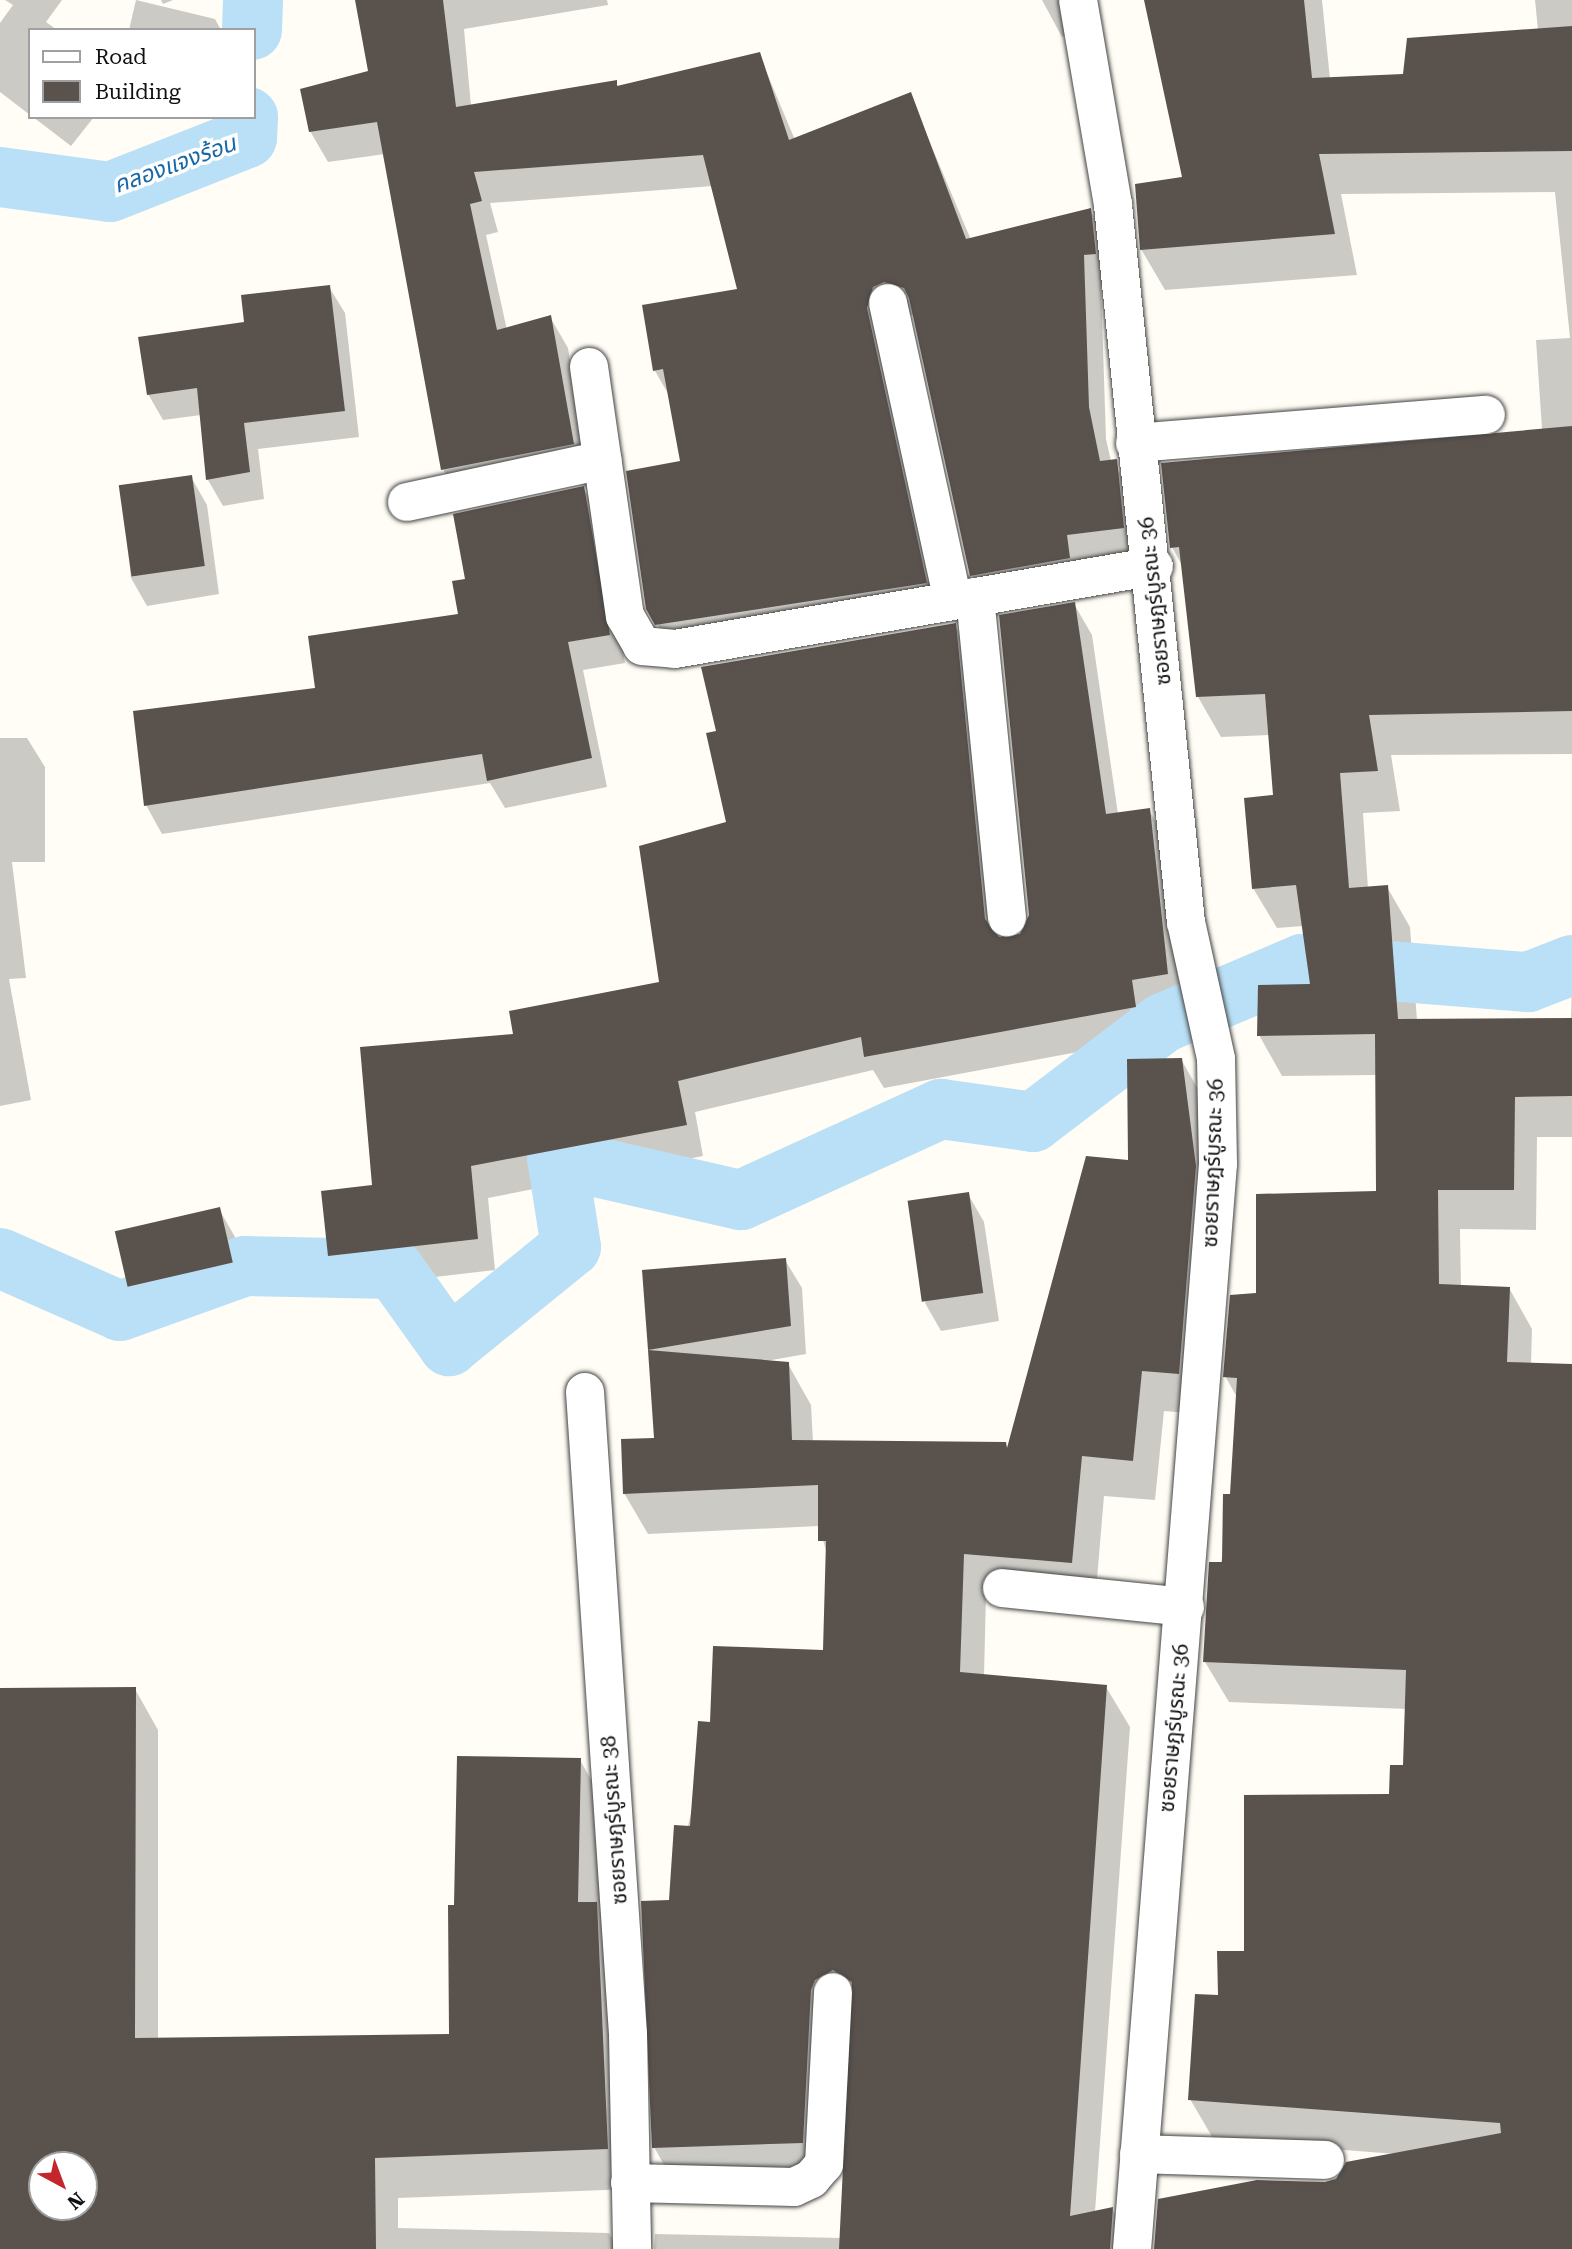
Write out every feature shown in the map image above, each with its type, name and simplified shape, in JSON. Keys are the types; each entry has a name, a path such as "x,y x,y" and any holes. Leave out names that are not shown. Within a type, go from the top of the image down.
{"street":[{"name":"ซอยราษฎร์บูรณะ 36","path":"1078,0 1113,205 1135,443 1154,566 1192,966 1216,1059 1217,1164 1185,1607 1132,2249"},
{"path":"888,303 964,598 1007,917"},
{"path":"589,367 625,616 642,646 675,649 1154,566"},
{"path":"1135,443 1486,415"},
{"path":"407,502 603,460"},
{"name":"ซอยราษฎร์บูรณะ 38","path":"585,1392 628,2034 632,2249"},
{"path":"1002,1588 1185,1607"},
{"path":"630,2183 794,2187 811,2179 824,2164 833,1992"},
{"path":"1139,2154 1325,2160"}],"building":[{"path":"355,0 443,0 456,107 617,80 617,86 760,52 789,140 911,92 966,239 1091,208 1096,254 1084,255 1089,407 1100,461 1117,459 1124,528 1067,535 1070,558 970,576 909,298 904,288 884,282 873,287 867,308 927,583 655,625 646,609 626,471 680,461 663,369 653,371 642,305 737,289 703,155 474,172 482,201 470,204 497,330 551,315 574,444 441,470 377,122 309,132 300,89 368,71"},
{"path":"1144,0 1304,0 1312,78 1403,74 1407,38 1572,26 1572,151 1319,154 1335,234 1140,250 1135,184 1182,177"},
{"path":"330,285 345,411 244,423 250,472 206,480 197,388 147,395 138,337 244,322 241,295"},
{"path":"1572,426 1572,711 1369,715 1378,771 1340,773 1349,888 1388,885 1398,1019 1572,1018 1572,1096 1515,1097 1514,1190 1438,1190 1439,1284 1510,1287 1507,1362 1572,1364 1572,2249 1154,2249 1158,2199 1257,2180 1325,2182 1336,2179 1346,2162 1501,2133 1500,2123 1188,2100 1195,1994 1218,1995 1217,1951 1244,1951 1244,1795 1389,1794 1390,1765 1403,1765 1406,1670 1203,1662 1209,1562 1222,1562 1223,1494 1230,1494 1237,1378 1223,1377 1230,1295 1256,1293 1256,1194 1376,1191 1375,1034 1257,1036 1258,985 1310,984 1296,885 1252,889 1244,798 1273,795 1265,694 1196,697 1179,547 1170,548 1161,463"},
{"path":"192,475 205,566 132,576 119,485"},
{"path":"584,486 610,635 568,642 592,758 487,781 482,754 144,806 133,711 315,688 308,636 458,614 452,581 465,579 453,514"},
{"path":"1075,602 1106,814 1150,808 1168,974 1132,980 1136,1007 864,1057 861,1037 678,1081 687,1125 471,1166 478,1239 328,1256 321,1191 372,1185 360,1047 513,1034 509,1011 659,982 639,846 726,822 706,733 716,731 701,667 956,623 985,919 999,937 1020,934 1029,915 999,615"},
{"path":"1182,1058 1196,1166 1179,1374 1142,1371 1133,1461 1082,1456 1072,1563 964,1554 960,1672 1107,1685 1070,2216 1113,2207 1110,2249 839,2249 852,1982 833,1970 815,1980 811,1990 803,2143 652,2148 641,1901 669,1900 674,1825 690,1826 698,1721 710,1722 713,1646 823,1650 826,1541 818,1541 818,1485 623,1494 621,1439 654,1438 648,1350 789,1362 792,1440 1006,1442 1007,1448 1086,1156 1128,1160 1127,1059"},
{"path":"969,1192 983,1293 922,1302 908,1201"},
{"path":"220,1207 233,1263 128,1287 115,1231"},
{"path":"786,1258 791,1326 648,1350 642,1270"},
{"path":"136,1687 135,2038 449,2034 448,1905 454,1905 457,1756 581,1758 578,1902 597,1902 608,2149 375,2158 376,2249 0,2249 0,1688"}],"waterway":[{"name":"คลองแจงร้อน","path":"252,28 253,0"},
{"name":"คลองแจงร้อน","path":"0,177 110,192 247,138 248,119"},
{"path":"0,1258 120,1311 245,1266 394,1269 449,1346 571,1247 557,1158 741,1200 941,1109 1033,1122 1163,1023 1302,964 1528,982 1572,965"}]}
